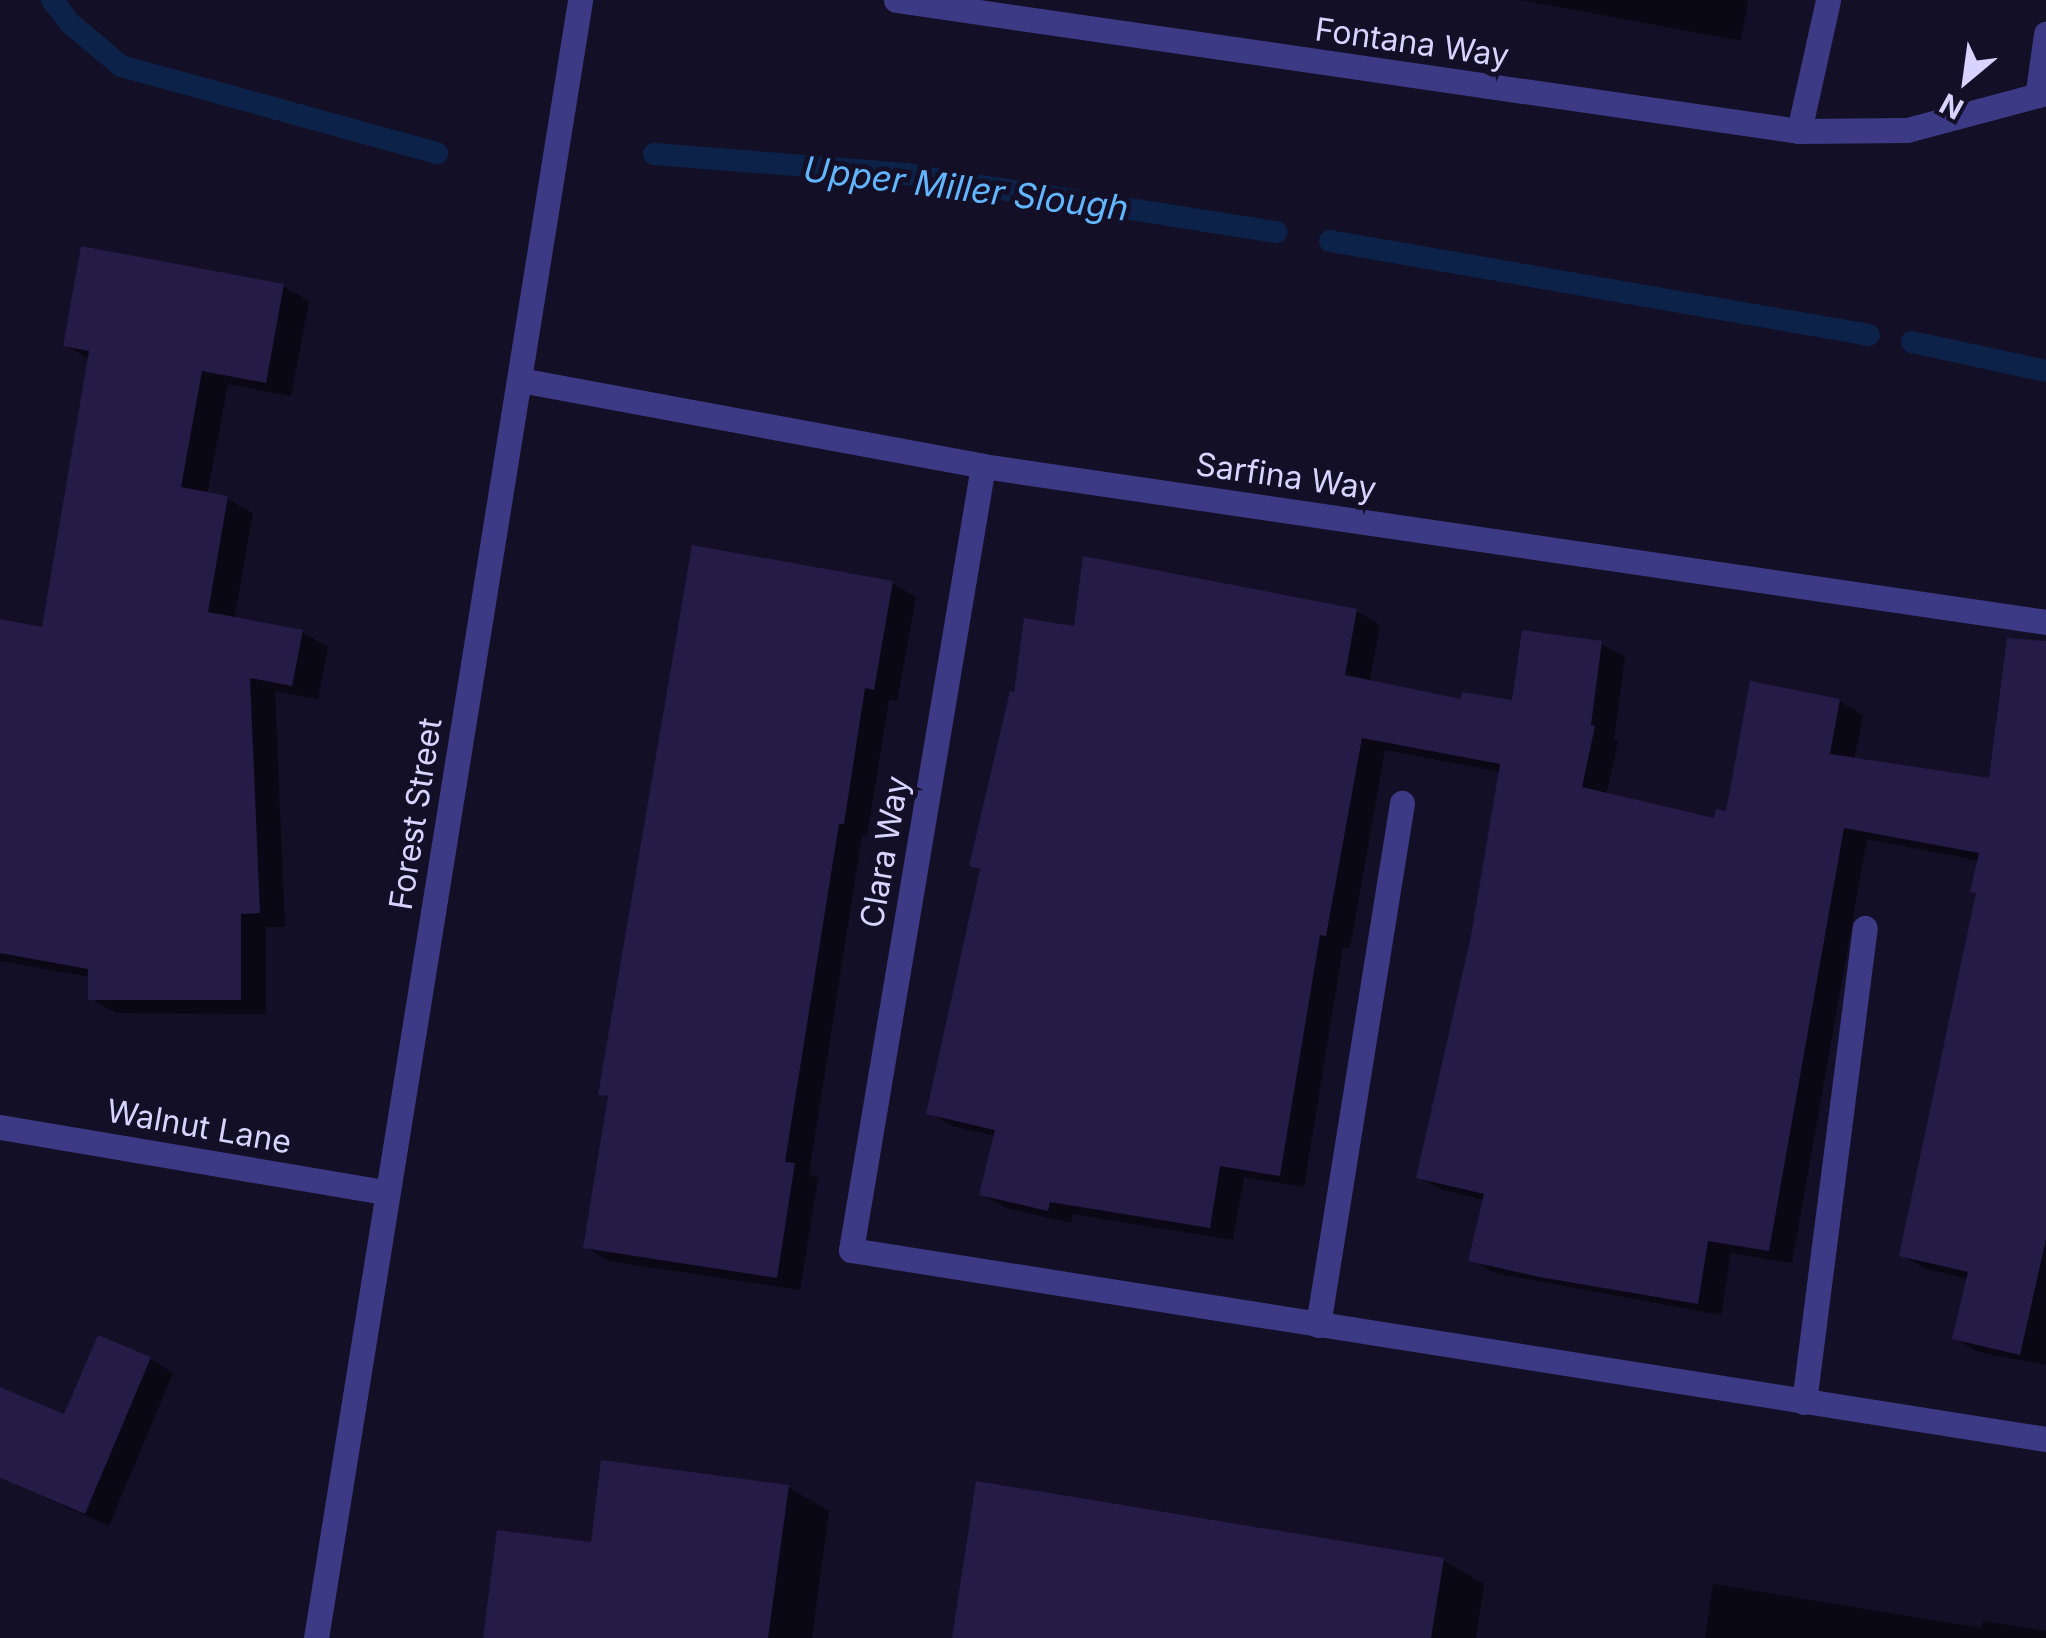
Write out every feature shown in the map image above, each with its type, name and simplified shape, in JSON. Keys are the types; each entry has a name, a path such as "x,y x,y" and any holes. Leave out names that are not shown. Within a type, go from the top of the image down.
{"street":[{"name":"Forest Street","path":"316,1638 368,1342 386,1192 580,0"},
{"name":"Fontana Way","path":"896,0 1800,131 1907,130 2042,92"},
{"path":"1800,131 1828,0"},
{"path":"2042,92 2046,34"},
{"name":"Sarfina Way","path":"520,380 983,466 2046,622"},
{"name":"Clara Way","path":"983,466 851,1250 1318,1325"},
{"path":"1402,803 1318,1325 2046,1440"},
{"path":"1804,1402 1865,928"},
{"name":"Walnut Lane","path":"0,1126 386,1192"}],"building":[{"path":"81,246 284,284 266,383 202,371 181,487 228,496 208,612 303,630 292,686 250,678 260,913 241,914 241,1000 88,1000 88,969 0,953 0,619 42,627 89,351 63,346"},
{"path":"692,545 893,581 874,690 865,688 844,824 839,824 785,1162 795,1163 777,1278 583,1248 608,1096 598,1095"},
{"path":"1083,556 1357,609 1345,675 1461,699 1462,692 1512,700 1522,630 1602,641 1591,725 1595,726 1582,787 1714,818 1716,809 1726,811 1750,681 1840,699 1830,754 1989,778 2007,638 2046,641 2046,1239 2020,1355 1952,1339 1968,1272 1899,1256 1976,893 1970,892 1979,853 1844,828 1769,1251 1708,1241 1698,1304 1539,1277 1468,1261 1484,1194 1416,1178 1471,936 1500,764 1362,738 1326,936 1320,935 1280,1176 1220,1166 1210,1228 1050,1202 1048,1211 979,1195 995,1130 926,1114 980,869 969,866 1010,691 1014,692 1024,618 1074,626"},
{"path":"98,1335 151,1357 85,1514 0,1478 0,1387 64,1414"},
{"path":"601,1460 789,1485 768,1638 483,1638 497,1530 591,1542"},
{"path":"976,1481 1444,1558 1431,1638 952,1638"}],"waterway":[{"name":"Upper Miller Slough","path":"52,0 71,24 121,66 437,153"},
{"name":"Upper Miller Slough","path":"654,154 906,174 1276,232"},
{"name":"Upper Miller Slough","path":"1330,241 1869,335"},
{"name":"Upper Miller Slough","path":"1912,342 2046,371"}]}
